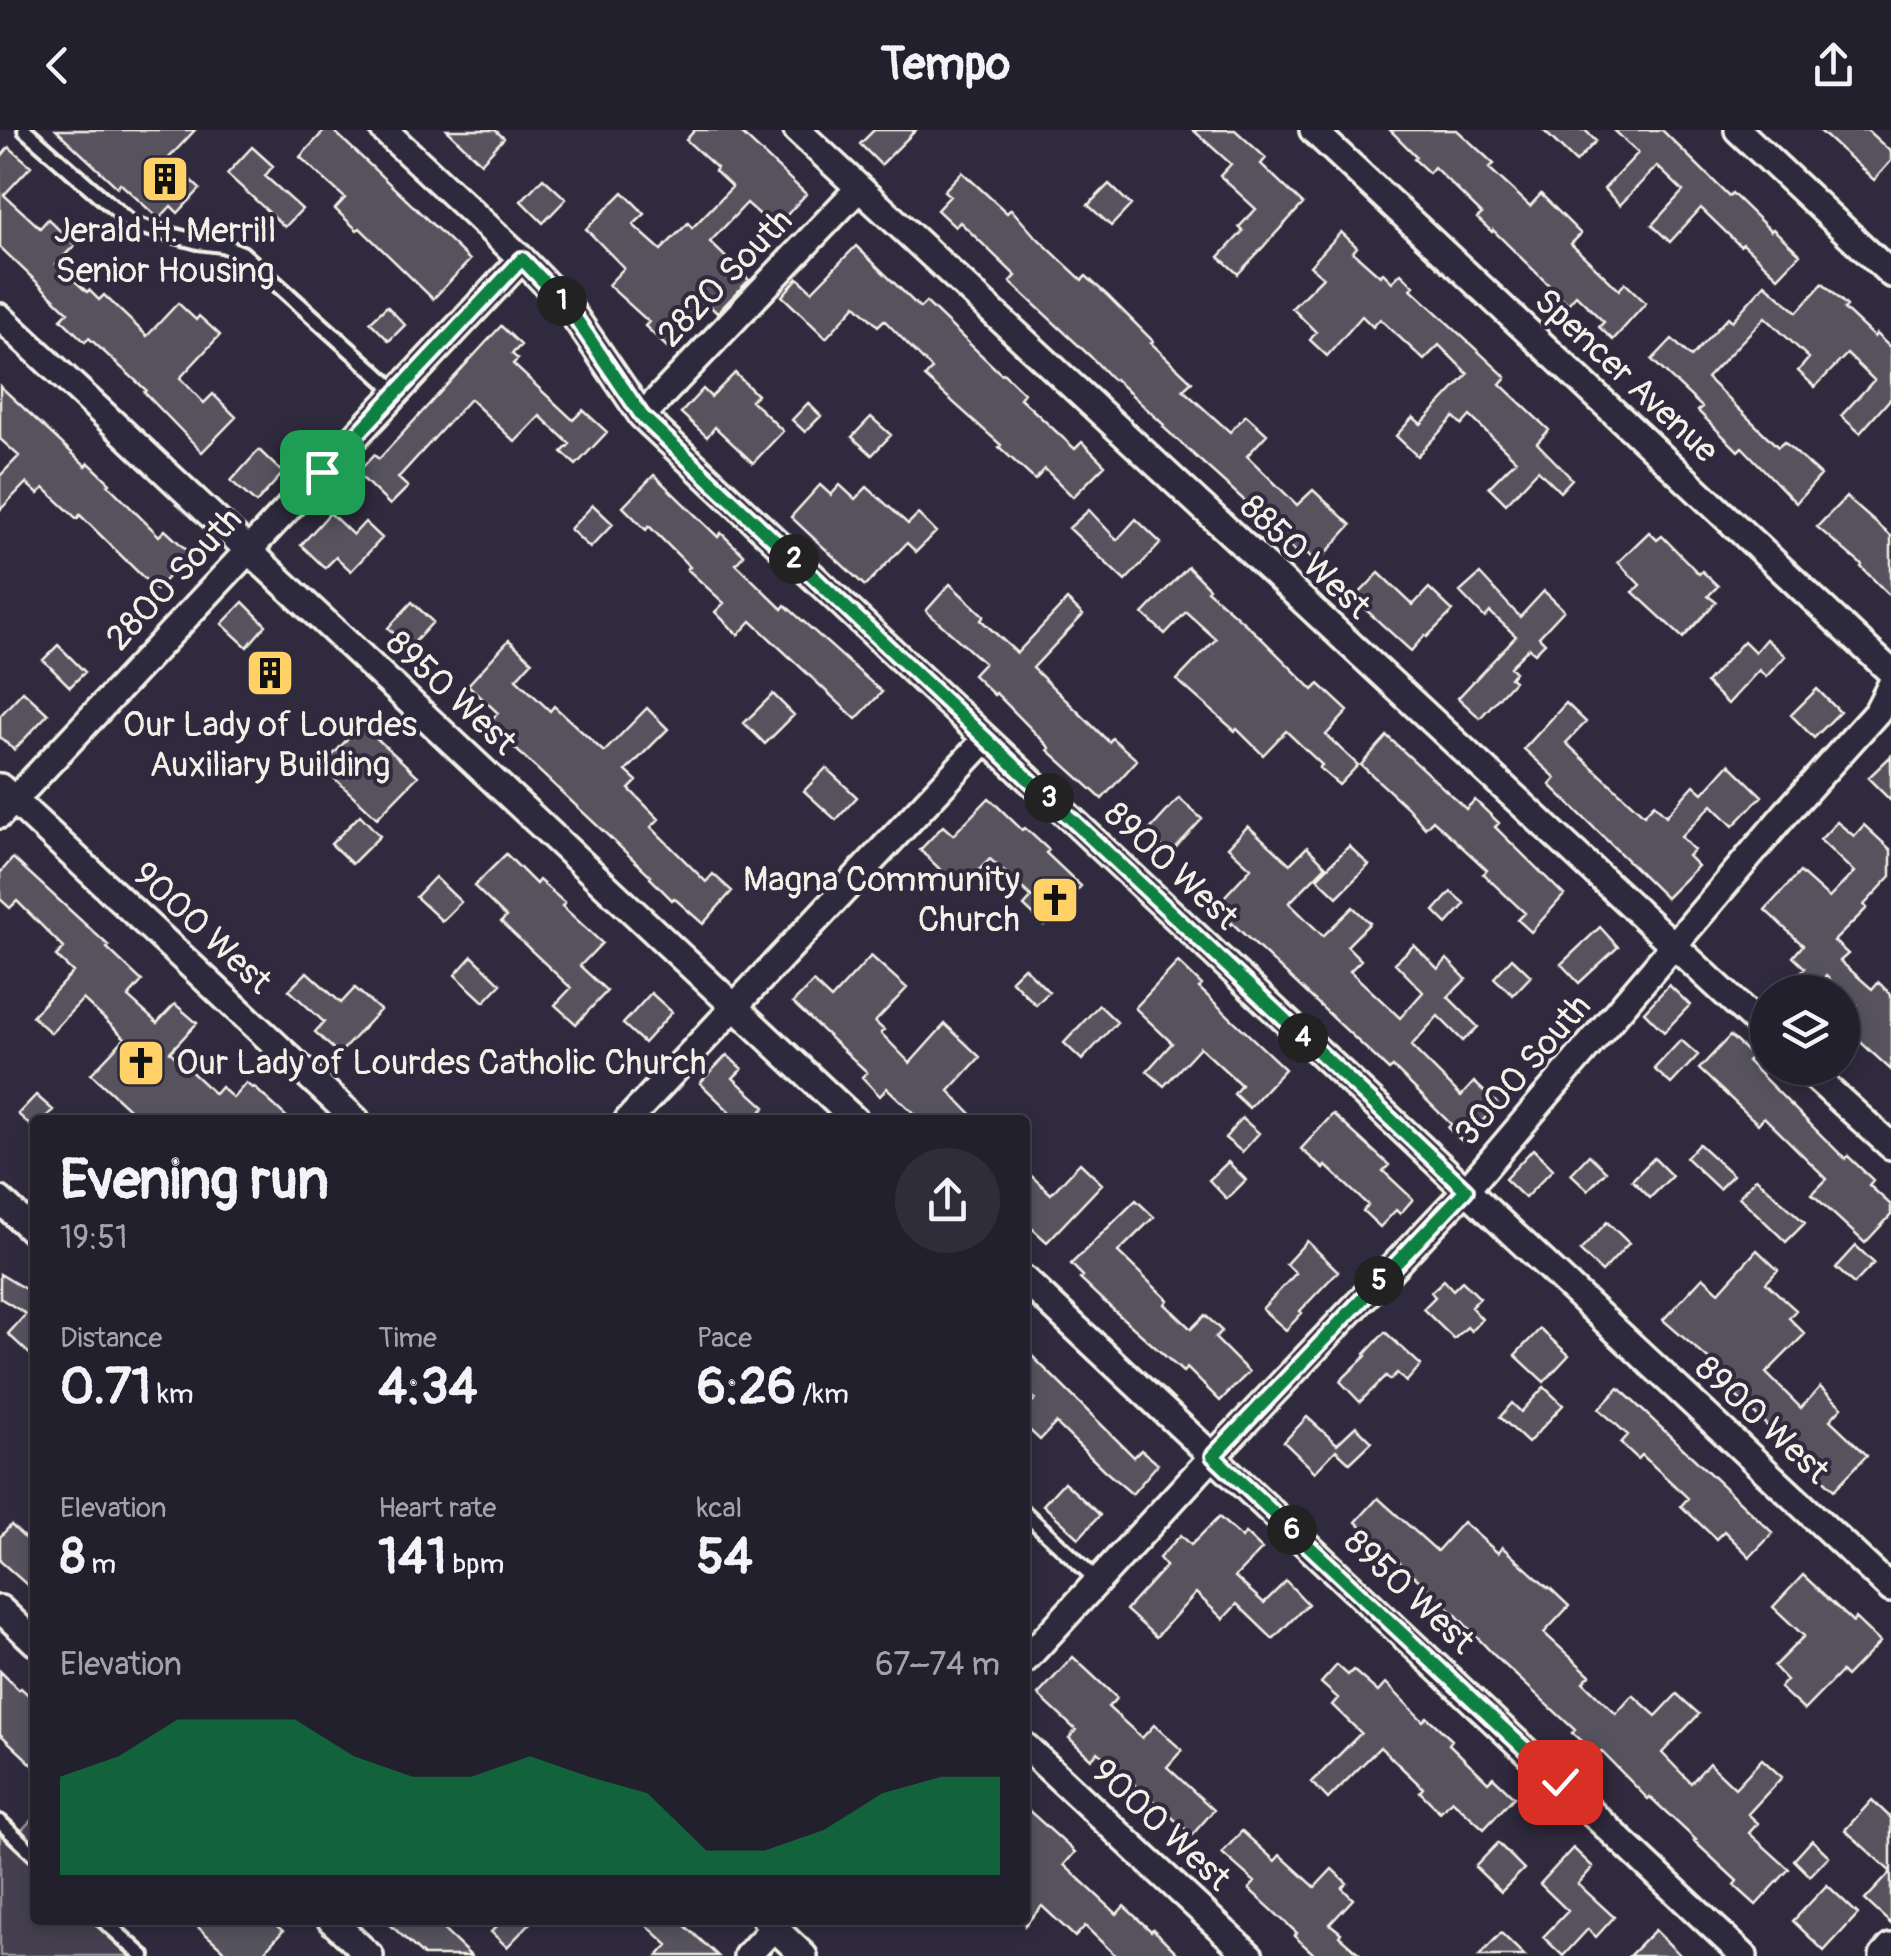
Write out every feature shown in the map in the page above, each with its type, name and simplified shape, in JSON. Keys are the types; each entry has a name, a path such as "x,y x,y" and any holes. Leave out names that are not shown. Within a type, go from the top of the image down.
{"street":[{"name":"8900 West","path":"384,130 568,307 642,416 1891,1589"},
{"name":"Spencer Avenue","path":"1313,130 1891,672"},
{"path":"1738,130 1891,274"},
{"name":"8850 West","path":"800,131 1750,1017"},
{"name":"2820 South","path":"642,416 859,188"},
{"name":"2800 South","path":"5,801 522,259"},
{"name":"8950 West","path":"0,317 850,1115"},
{"name":"3000 South","path":"1030,1655 1466,1190 1786,812 1878,712 1891,685"},
{"path":"633,1115 986,739"},
{"name":"9000 West","path":"5,801 350,1115"},
{"path":"1825,1085 1891,1146"},
{"path":"0,1200 30,1228"},
{"name":"8950 West","path":"1030,1285 1744,1956"},
{"path":"0,1610 30,1637"},
{"name":"9000 West","path":"1030,1751 1250,1956"},
{"path":"336,1925 370,1956"},
{"path":"747,1956 772,1925"},
{"path":"777,1925 804,1956"},
{"path":"1882,1956 1891,1948"}],"lane":[{"path":"25,130 132,224 242,252 397,392"},
{"path":"1030,1518 1098,1581"},
{"path":"0,1822 30,1850"},
{"path":"109,1925 142,1956"}],"shaded area":[{"path":"0,1818 18,1834 30,1821 30,1925 116,1925 150,1956 0,1956"}],"building":[{"name":"Jerald H. Merrill Senior Housing","path":"56,130 195,130 168,159 200,189 178,213 171,206 159,219 120,183 117,187"},
{"path":"325,130 333,130 470,260 433,299 335,209 345,198 300,157"},
{"path":"447,130 495,130 504,138 481,163"},
{"path":"695,130 738,130 806,194 775,228 747,203 710,242 749,280 717,313 710,306 670,350 645,326 649,322 608,285 624,268 586,229 623,192 645,214 633,225 661,250 688,223 692,228 732,187 686,140"},
{"path":"874,130 916,130 881,165 860,144"},
{"path":"1193,130 1235,130 1266,158 1261,164 1303,204 1238,274 1219,257 1243,231 1239,227 1256,209 1220,176 1231,164"},
{"path":"1390,130 1457,130 1494,164 1489,168 1530,206 1541,194 1581,234 1571,244 1619,290 1625,283 1646,303 1613,340 1599,327 1604,322 1576,295 1568,304 1477,218 1482,214 1434,167 1429,173"},
{"path":"1543,130 1585,130 1596,141 1576,162"},
{"path":"1614,130 1662,130 1729,196 1732,193 1800,254 1778,277 1701,208 1670,242 1652,225 1683,191 1657,166 1620,205 1604,189 1638,153"},
{"path":"1819,130 1867,130 1891,152 1891,161 1874,180"},
{"path":"9,147 31,166 4,195 40,228 48,219 75,245 56,264 87,292 99,300 104,295 147,336 178,303 220,335 180,378 204,403 213,394 236,417 202,452 146,390 89,338 85,342 61,319 68,312 0,247 0,158"},
{"path":"252,147 273,166 265,176 302,209 285,227 227,174"},
{"path":"962,172 1007,213 1011,209 1082,280 1086,276 1108,296 1192,382 1183,390 1230,432 1246,415 1267,434 1247,456 1297,505 1313,490 1351,525 1317,563 1306,552 1301,557 1010,282 1016,276 960,222 955,227 937,210 950,196 944,191"},
{"path":"543,178 566,199 543,223 521,201"},
{"path":"1109,184 1131,205 1111,226 1088,205"},
{"path":"1341,232 1357,247 1353,252 1380,276 1383,273 1392,282 1401,273 1414,286 1411,289 1506,377 1500,384 1549,430 1537,443 1572,479 1560,492 1538,470 1506,504 1489,487 1516,460 1470,416 1462,425 1454,417 1417,456 1396,436 1413,417 1421,424 1468,374 1439,345 1424,360 1380,319 1373,327 1362,316 1327,356 1310,340 1316,332 1292,308 1323,277 1310,266"},
{"path":"856,246 920,308 926,302 1003,373 1024,393 1020,398 1075,449 1082,442 1105,465 1073,497 1045,469 1035,480 999,447 925,377 932,369 884,320 878,326 856,305 826,338 782,296 798,278 812,291"},
{"path":"1823,283 1847,306 1844,309 1891,348 1891,398 1860,433 1841,416 1874,380 1847,354 1815,387 1798,371 1809,358 1765,317 1707,378 1778,447 1784,442 1821,475 1796,503 1742,447 1738,451 1698,411 1702,407 1652,360 1672,339 1691,357 1728,317 1732,321 1765,284 1797,312"},
{"path":"387,306 405,325 389,341 370,322"},
{"path":"501,326 521,345 512,354 518,359 513,364 573,420 583,410 607,432 576,465 562,452 570,444 540,416 515,442 470,399 398,478 408,487 390,505 357,473 374,455 379,459"},
{"path":"735,373 757,395 751,400 783,431 753,463 715,427 707,437 681,413 703,389 711,397"},
{"path":"0,386 86,466 89,463 159,536 165,530 190,553 156,590 80,515 77,519 44,488 38,494 26,483 0,510 0,476 19,456 0,439"},
{"path":"808,403 821,416 805,432 792,420"},
{"path":"871,417 891,435 872,455 852,437"},
{"path":"259,450 283,473 256,503 231,481"},
{"path":"654,475 718,537 721,533 744,555 736,564 782,609 785,605 882,692 856,719 751,621 738,635 715,612 724,603 649,526 646,530 623,507"},
{"path":"820,485 831,495 840,485 855,499 867,487 908,524 918,514 936,532 916,552 907,543 865,586 791,517"},
{"path":"1846,497 1891,536 1891,597 1862,565 1817,527"},
{"path":"593,505 613,524 590,548 570,529"},
{"path":"1089,510 1117,540 1136,519 1161,543 1125,581 1069,528"},
{"path":"330,513 353,535 365,522 382,538 351,571 336,557 325,568 301,545"},
{"path":"1649,532 1657,540 1662,536 1699,574 1702,571 1718,586 1708,596 1716,602 1683,638 1633,592 1640,585 1618,562"},
{"path":"1188,567 1207,590 1313,690 1319,684 1348,711 1326,735 1358,765 1339,785 1286,731 1263,755 1177,680 1216,639 1186,612 1165,634 1143,614"},
{"path":"1379,573 1413,605 1429,588 1453,611 1411,651 1354,599"},
{"path":"1480,574 1520,617 1544,591 1564,610 1539,637 1545,643 1535,653 1529,648 1510,667 1515,672 1510,678 1514,681 1480,718 1458,698 1516,636 1490,612 1485,618 1460,592"},
{"path":"950,584 1017,653 1067,600 1083,615 1033,668 1109,742 1112,738 1137,760 1102,799 973,675 984,663 926,611"},
{"path":"243,602 266,625 247,647 222,624"},
{"path":"412,602 433,622 409,648 388,628"},
{"path":"1766,639 1785,656 1766,677 1759,670 1728,704 1706,683 1744,641 1755,652"},
{"path":"509,640 532,661 516,679 550,711 554,706 604,752 647,708 668,729 626,771 637,781 629,789 659,819 651,827 706,882 713,874 732,891 703,924 672,900 488,723 498,713 468,685"},
{"path":"58,645 85,672 70,687 43,660"},
{"path":"1817,689 1840,712 1814,738 1791,715"},
{"path":"23,691 48,714 14,750 0,737 0,716"},
{"path":"773,694 794,715 765,744 744,723"},
{"path":"1566,703 1586,722 1566,743 1644,815 1654,804 1666,816 1694,785 1703,793 1729,764 1762,796 1733,826 1712,805 1681,837 1694,850 1688,856 1698,866 1666,898 1550,785 1556,778 1524,749"},
{"path":"361,724 418,776 377,818 322,767"},
{"path":"1387,736 1466,809 1475,800 1499,823 1495,827 1564,895 1531,932 1518,920 1525,913 1483,874 1487,870 1433,820 1425,828 1361,765"},
{"path":"1891,756 1891,801 1868,778"},
{"path":"826,768 857,797 836,820 804,791"},
{"path":"989,798 1049,850 1046,853 1081,886 1044,925 1024,906 1032,897 990,859 960,889 920,850 943,826 953,835"},
{"path":"1179,798 1202,819 1170,854 1147,833"},
{"path":"360,815 380,836 352,864 331,844"},
{"path":"1837,822 1854,836 1864,825 1891,850 1891,876 1864,905 1867,908 1834,941 1848,954 1840,961 1856,975 1798,975 1805,968 1793,957 1803,945 1765,910 1800,872 1829,898 1854,872 1820,840"},
{"path":"1248,826 1290,864 1307,847 1326,866 1289,903 1323,936 1353,907 1370,923 1347,946 1361,960 1350,971 1400,1018 1423,992 1395,963 1414,945 1438,969 1447,959 1466,979 1448,997 1478,1027 1463,1041 1438,1016 1411,1046 1461,1096 1474,1082 1498,1104 1463,1142 1448,1128 1451,1124 1393,1067 1389,1070 1232,923 1228,927 1211,911 1251,868 1228,847"},
{"path":"1349,846 1369,865 1337,897 1317,878"},
{"path":"506,854 536,884 539,880 565,903 562,906 602,943 580,966 607,991 576,1024 555,1005 571,988 501,922 506,917 474,886"},
{"path":"13,858 109,946 142,981 128,997 157,1023 175,1004 197,1023 170,1052 215,1094 221,1087 233,1098 246,1083 285,1115 136,1115 91,1074 125,1038 83,999 51,1033 32,1016 73,972 56,956 64,948 17,901 10,908 0,899 0,873"},
{"path":"435,877 461,902 442,921 416,897"},
{"path":"1451,892 1465,904 1447,924 1434,911"},
{"path":"1600,927 1618,947 1579,983 1561,964"},
{"path":"472,956 501,984 484,1002 455,975"},
{"path":"871,956 907,988 875,1022 910,1063 945,1024 980,1057 949,1091 972,1115 916,1115 887,1088 880,1096 862,1077 867,1072 793,1003 813,982 831,999"},
{"path":"1512,958 1531,976 1513,995 1494,978"},
{"path":"1178,962 1202,985 1199,988 1285,1069 1249,1108 1234,1094 1241,1085 1200,1047 1164,1086 1147,1071 1172,1043 1135,1008"},
{"path":"1024,967 1049,992 1036,1005 1011,980"},
{"path":"307,972 341,1003 355,988 380,1010 339,1054 315,1032 324,1022 289,990"},
{"path":"1860,978 1872,989 1878,982 1891,994 1891,1070 1860,1042"},
{"path":"1669,985 1690,1005 1664,1032 1644,1012"},
{"path":"651,993 672,1012 644,1043 623,1024"},
{"path":"1099,1005 1117,1022 1082,1060 1064,1043"},
{"path":"1730,1036 1750,1054 1750,1085 1771,1085 1845,1159 1848,1156 1873,1180 1869,1185 1891,1205 1891,1215 1865,1243 1812,1194 1827,1179 1764,1117 1758,1124 1699,1069"},
{"path":"1681,1040 1698,1055 1671,1084 1654,1069"},
{"path":"727,1055 742,1069 733,1078 765,1107 758,1115 725,1115 729,1111 700,1083"},
{"path":"36,1095 53,1110 48,1115 30,1115 30,1125 18,1114"},
{"path":"1333,1114 1389,1165 1383,1171 1413,1199 1400,1214 1396,1210 1380,1227 1363,1211 1368,1205 1301,1149"},
{"path":"1242,1118 1259,1133 1242,1152 1225,1138"},
{"path":"1699,1144 1733,1175 1719,1189 1686,1158"},
{"path":"1533,1149 1553,1169 1525,1198 1505,1179"},
{"path":"1589,1155 1606,1171 1588,1190 1571,1174"},
{"path":"1654,1158 1672,1176 1650,1198 1632,1180"},
{"path":"1228,1162 1246,1180 1227,1199 1209,1180"},
{"path":"1080,1163 1102,1184 1047,1242 1030,1227 1030,1175 1051,1194"},
{"path":"1756,1178 1805,1223 1786,1242 1739,1197"},
{"path":"1136,1200 1154,1217 1118,1252 1168,1300 1165,1304 1191,1329 1205,1315 1222,1331 1215,1338 1249,1372 1220,1401 1187,1368 1183,1372 1099,1297 1071,1264"},
{"path":"1607,1222 1629,1243 1602,1272 1580,1251"},
{"path":"1307,1241 1338,1271 1286,1330 1262,1309 1296,1273 1286,1264"},
{"path":"1856,1246 1874,1263 1854,1284 1836,1268"},
{"path":"1757,1250 1778,1270 1766,1283 1796,1310 1789,1318 1805,1334 1766,1373 1801,1408 1820,1387 1842,1407 1830,1420 1867,1455 1834,1490 1736,1396 1743,1389 1663,1320 1703,1277 1719,1292"},
{"path":"0,1274 30,1292 30,1354 8,1334 26,1314 0,1298"},
{"path":"1444,1280 1453,1290 1462,1281 1480,1298 1471,1307 1482,1319 1471,1331 1467,1327 1454,1339 1423,1309 1435,1297 1431,1292"},
{"path":"1540,1329 1569,1355 1544,1382 1515,1355"},
{"path":"1385,1332 1421,1365 1406,1382 1397,1373 1390,1380 1386,1376 1360,1402 1340,1381"},
{"path":"1030,1354 1134,1457 1141,1450 1158,1464 1132,1494 1056,1423 1040,1440 1030,1431 1030,1404 1035,1399 1030,1394"},
{"path":"1544,1387 1563,1405 1528,1443 1500,1417 1512,1403 1521,1412"},
{"path":"1619,1388 1773,1533 1750,1557 1724,1531 1716,1539 1681,1506 1688,1498 1642,1455 1638,1459 1621,1443 1628,1435 1599,1409"},
{"path":"1307,1417 1337,1444 1356,1426 1372,1442 1350,1463 1336,1450 1315,1472 1284,1442"},
{"path":"1064,1482 1100,1515 1079,1538 1043,1505"},
{"path":"1378,1498 1437,1551 1463,1522 1498,1553 1502,1547 1549,1587 1569,1606 1544,1633 1590,1675 1583,1682 1616,1714 1633,1695 1656,1716 1677,1694 1699,1714 1662,1753 1691,1783 1709,1763 1735,1788 1762,1759 1782,1777 1748,1814 1758,1823 1749,1833 1789,1869 1756,1905 1696,1840 1601,1751 1597,1755 1572,1733 1575,1730 1356,1522"},
{"path":"1219,1517 1242,1538 1245,1533 1262,1549 1235,1577 1264,1603 1286,1581 1308,1604 1273,1639 1237,1604 1223,1619 1196,1593 1156,1637 1126,1610 1166,1566 1159,1558 1181,1535 1191,1545"},
{"path":"11,1525 30,1543 30,1588 0,1561 0,1537"},
{"path":"1803,1575 1880,1642 1846,1677 1841,1672 1804,1710 1780,1688 1787,1680 1774,1666 1804,1636 1773,1607"},
{"path":"1073,1657 1117,1698 1108,1707 1142,1738 1154,1725 1182,1750 1167,1767 1214,1810 1192,1835 1098,1752 1091,1759 1069,1738 1076,1730 1038,1695"},
{"path":"1337,1665 1348,1675 1353,1670 1378,1692 1386,1683 1423,1721 1427,1717 1452,1740 1449,1744 1488,1782 1493,1777 1514,1797 1484,1829 1452,1800 1440,1812 1420,1792 1423,1788 1380,1747 1328,1799 1312,1782 1361,1733 1332,1705 1338,1698 1321,1683"},
{"path":"0,1671 30,1696 30,1762 0,1734"},
{"path":"1872,1800 1891,1818 1891,1872 1845,1830"},
{"path":"1030,1812 1075,1852 1064,1865 1117,1914 1124,1906 1180,1956 1116,1956 1085,1926 1075,1937 1042,1906 1030,1919"},
{"path":"1242,1831 1275,1861 1280,1855 1315,1887 1332,1869 1347,1883 1342,1888 1353,1899 1330,1924 1362,1956 1316,1956 1294,1936 1297,1933 1249,1889 1255,1882 1222,1853"},
{"path":"1812,1840 1829,1856 1810,1876 1794,1860"},
{"path":"1498,1843 1524,1869 1501,1892 1475,1867"},
{"path":"1573,1848 1593,1867 1578,1884 1614,1917 1596,1937 1588,1929 1563,1956 1543,1937 1568,1911 1540,1884"},
{"path":"1891,1872 1891,1924 1865,1900"},
{"path":"1827,1885 1858,1914 1824,1951 1793,1921"},
{"path":"196,1925 276,1925 283,1931 260,1956 230,1956"},
{"path":"390,1925 438,1925 471,1956 424,1956"},
{"path":"498,1925 528,1925 507,1947 491,1932"},
{"path":"646,1925 684,1925 718,1956 658,1956 668,1945"},
{"path":"1655,1930 1681,1956 1629,1956"},
{"path":"1501,1933 1525,1956 1479,1956"}],"place":[{"name":"Jerald H. Merrill Senior Housing","path":"165,179"},
{"name":"Our Lady of Lourdes Auxiliary Building","path":"270,673"},
{"name":"Magna Community Church","path":"1055,900"},
{"name":"Our Lady of Lourdes Catholic Church","path":"141,1063"}],"route":[{"path":"322,472 522,259 568,307 642,416 1466,1190 1213,1456 1560,1782"}]}
